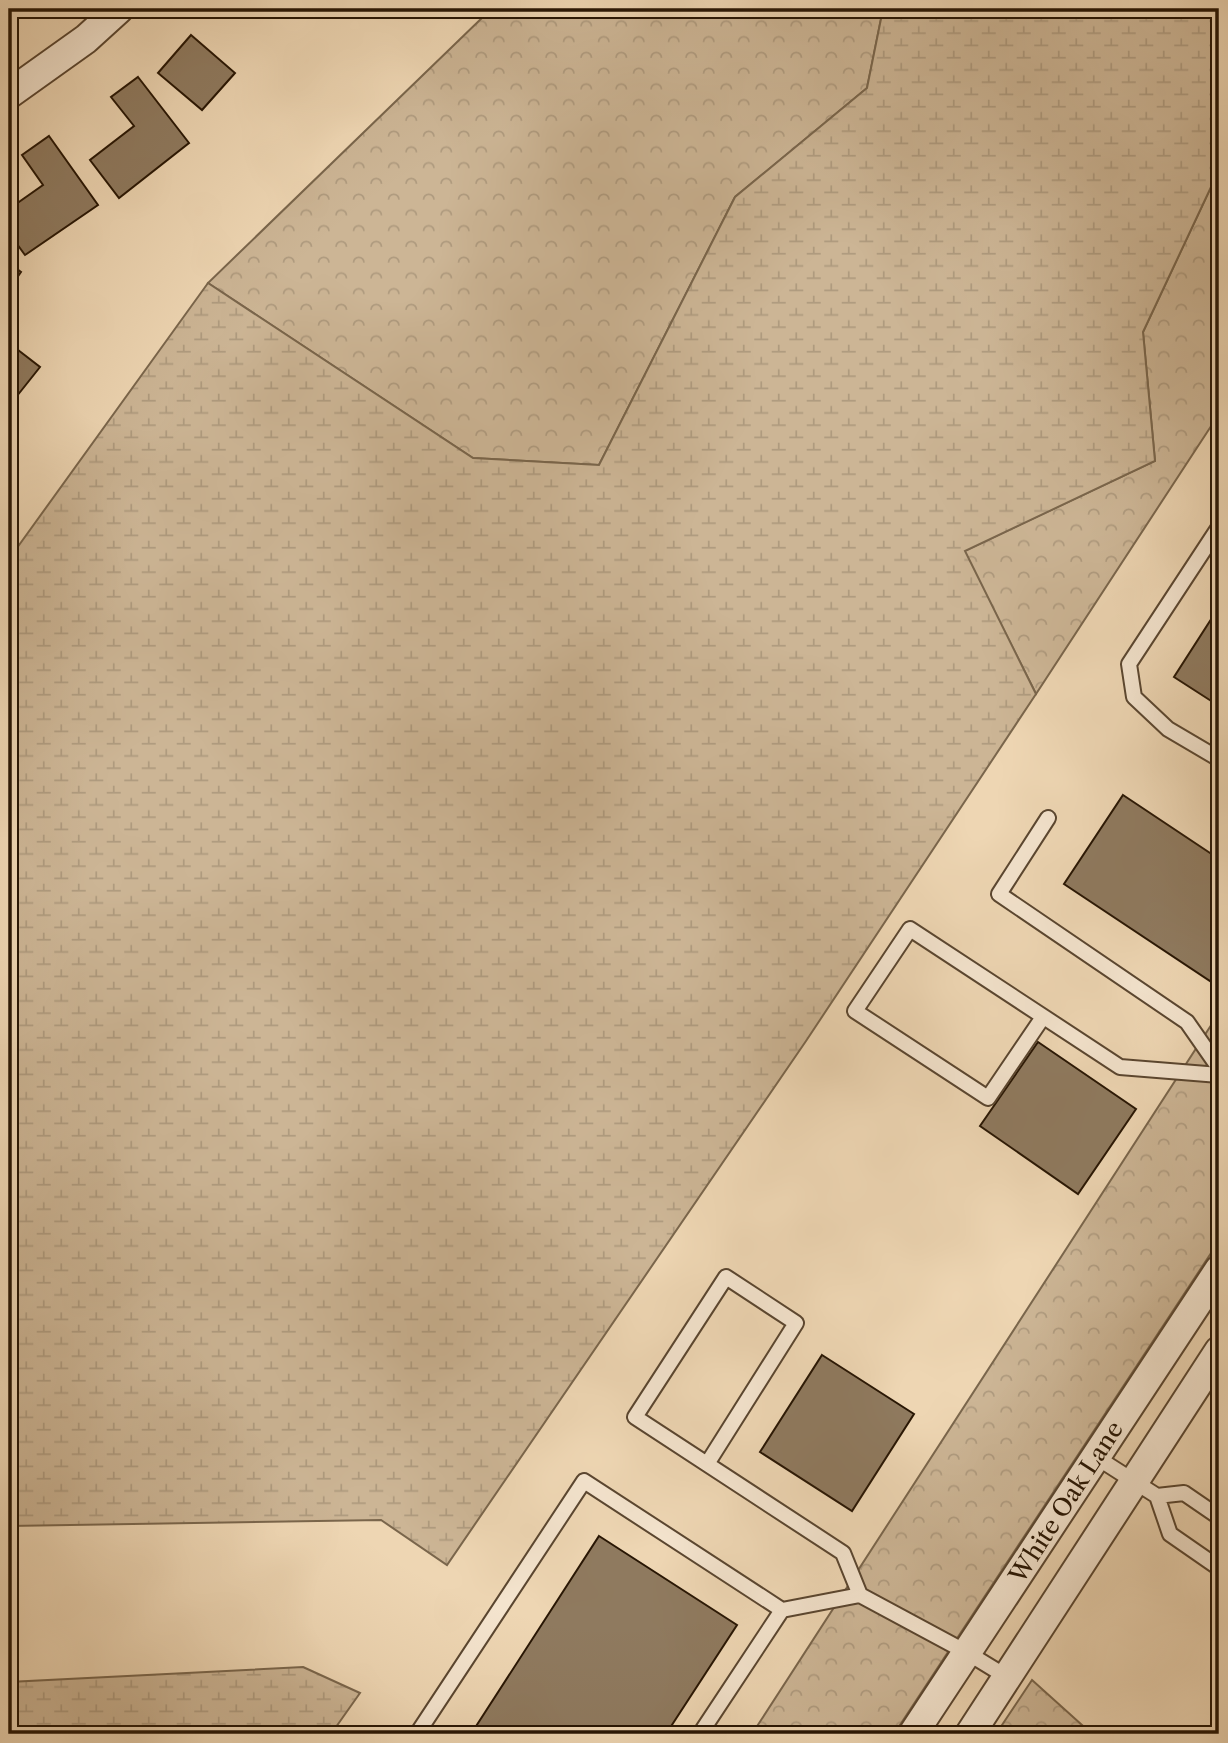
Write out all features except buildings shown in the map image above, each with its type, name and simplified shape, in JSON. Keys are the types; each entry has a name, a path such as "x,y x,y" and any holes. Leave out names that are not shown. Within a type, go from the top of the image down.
{"street":[{"path":"9,94 86,39 119,9"},
{"name":"White Oak Lane","path":"913,1734 1219,1270"},
{"name":"White Oak Lane","path":"970,1734 1007,1678 1146,1488 1219,1351"}],"lane":[{"path":"1219,527 1129,664 1134,697 1168,729 1219,759"},
{"path":"1048,818 999,894 1187,1022 1219,1068"},
{"path":"1043,1017 988,1098 855,1011 910,929 1120,1067 1219,1075"},
{"path":"707,1464 796,1323 726,1276 635,1417 843,1553 860,1595 1007,1678"},
{"path":"1096,1457 1146,1488 1184,1493 1219,1517"},
{"path":"417,1734 584,1481 782,1610 860,1595"},
{"path":"1146,1488 1170,1534 1219,1568"},
{"path":"700,1734 782,1610"}],"green space":[{"path":"486,9 883,9 867,88 735,197 599,465 473,458 208,283 485,15"},
{"path":"883,9 1219,9 1219,170 1143,332 1155,461 965,551 1036,694 806,1041 447,1565 381,1520 9,1526 9,559 208,283 473,458 599,465 735,197 867,88"},
{"path":"1219,170 1219,414 1036,694 964,551 1155,461 1143,332"},
{"path":"1219,1013 1219,1241 894,1734 752,1734"},
{"path":"303,1667 360,1693 331,1734 9,1734 9,1682"},
{"path":"1032,1680 1092,1734 996,1734"}]}
